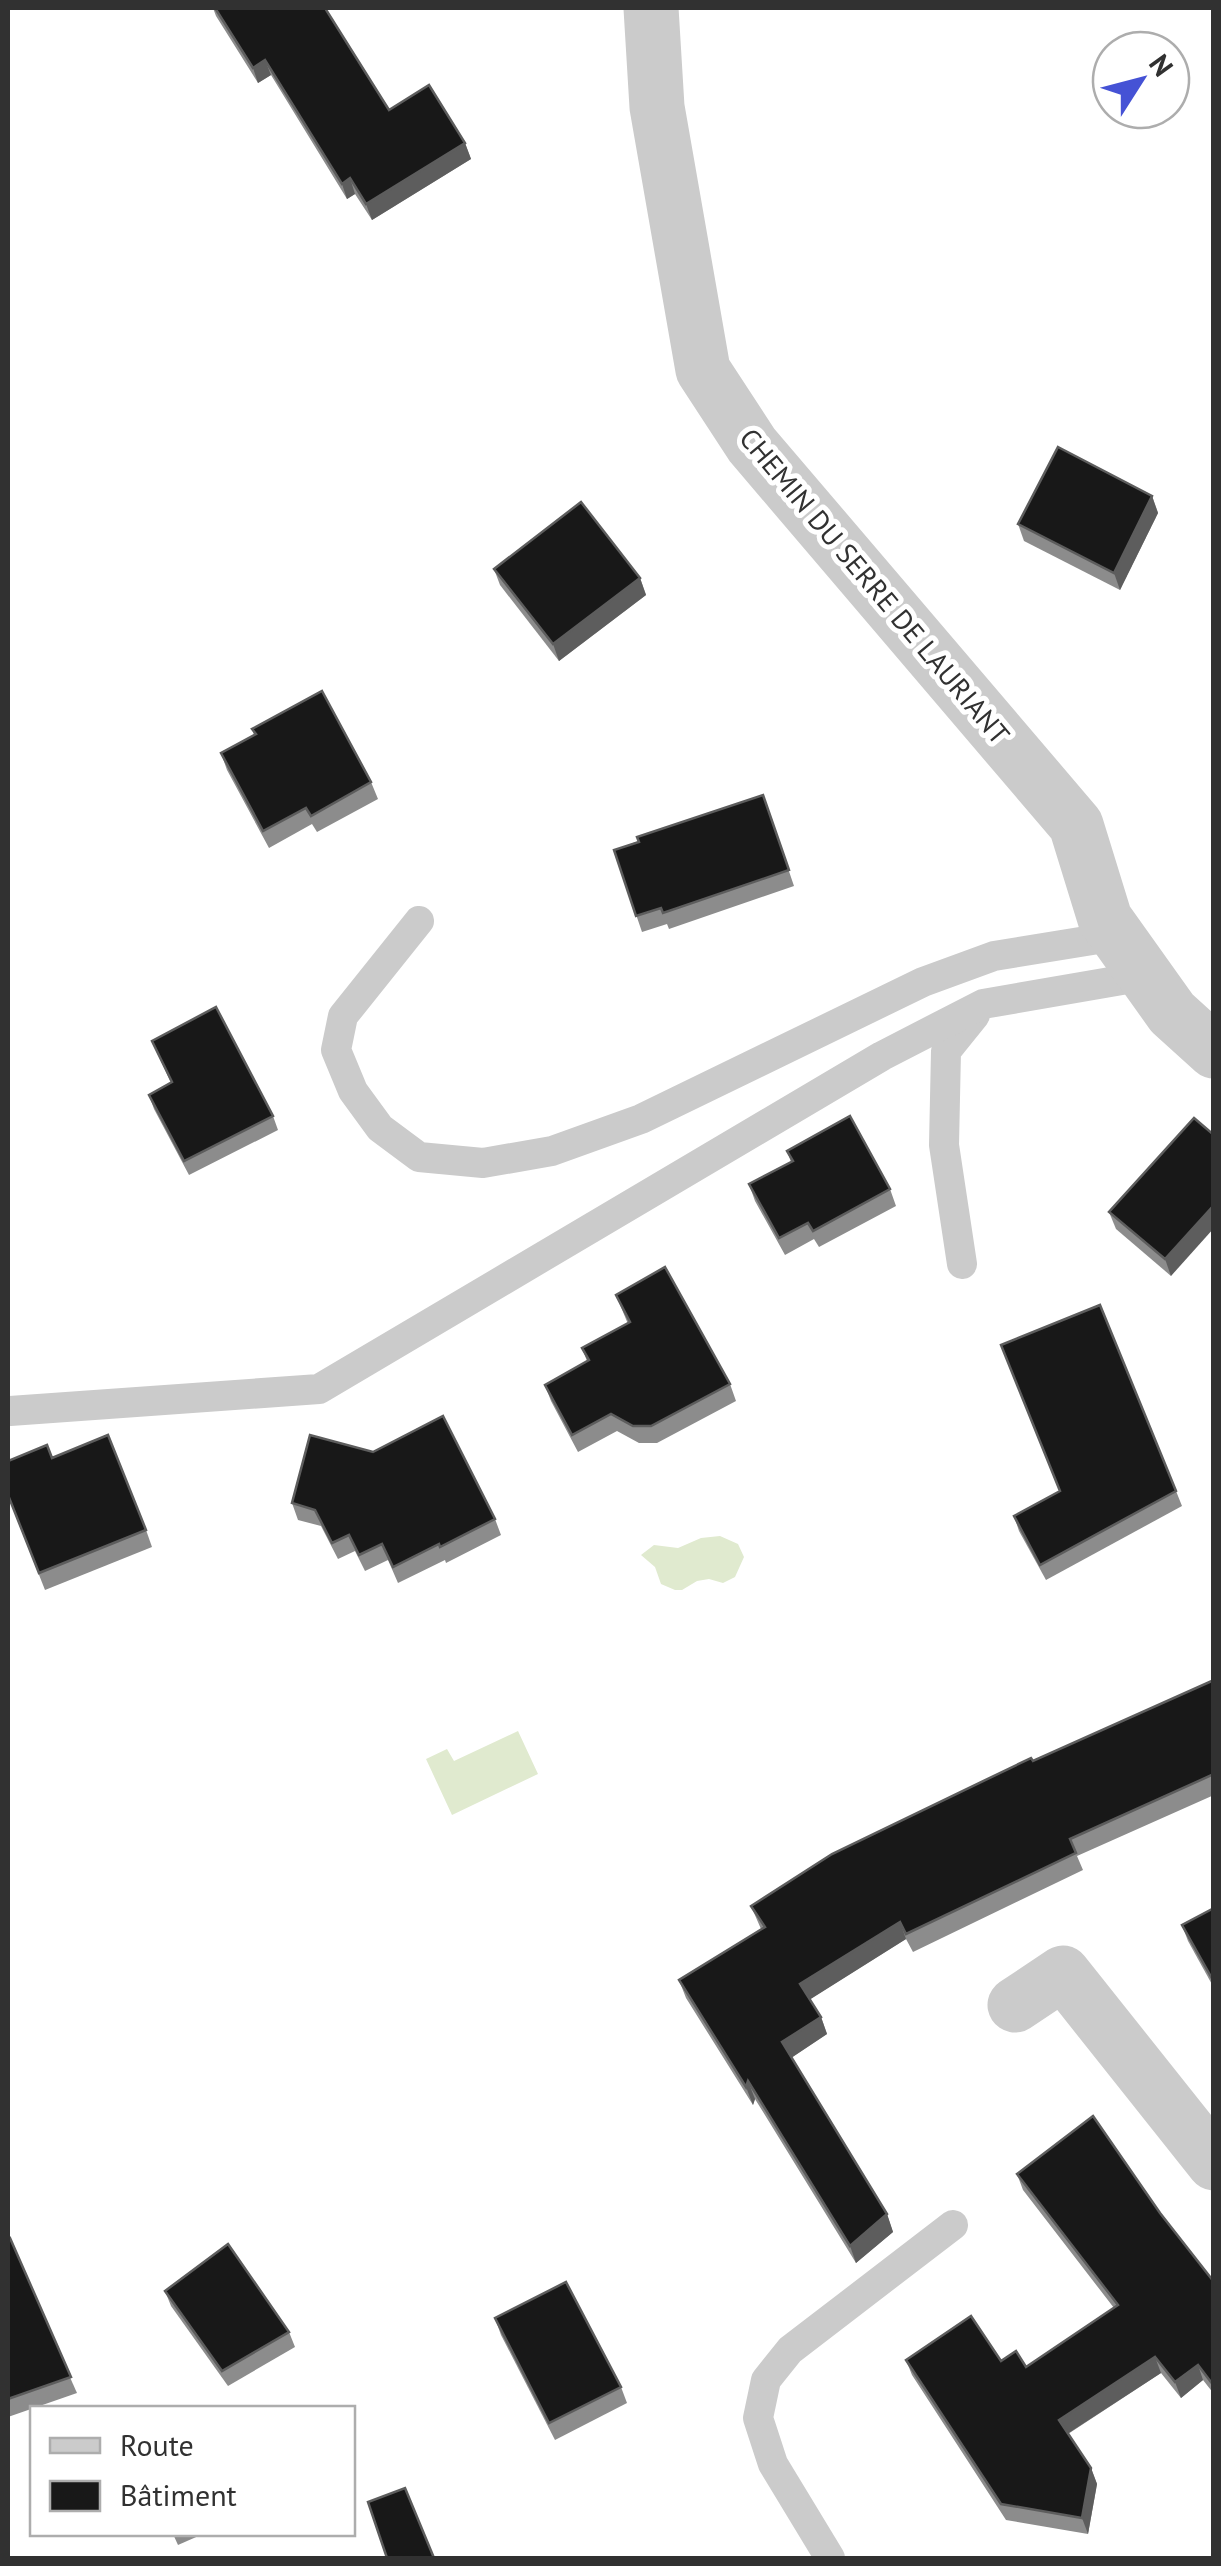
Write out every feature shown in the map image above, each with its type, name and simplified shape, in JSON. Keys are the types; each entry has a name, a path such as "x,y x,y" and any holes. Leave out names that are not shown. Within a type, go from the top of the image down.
{"street":[{"name":"CHEMIN DU SERRE DE LAURIANT","path":"650,8 657,107 704,370 752,445 1076,824 1105,918 1172,1013 1214,1051"},
{"path":"1015,2004 1063,1974 1214,2163"}],"lane":[{"path":"419,920 343,1016 336,1050 353,1091 380,1128 419,1157 482,1163 552,1151 641,1118 923,982 994,956 1131,956"},
{"path":"10,1411 320,1389 865,1066 983,1004 1131,956"},
{"path":"962,1264 944,1144 946,1051 983,1004"},
{"path":"830,2558 773,2464 758,2418 766,2380 790,2350 952,2225"}],"shaded area":[{"path":"720,1536 738,1544 744,1557 735,1577 723,1583 709,1579 675,1590 661,1584 655,1567 641,1555 654,1545 678,1548 701,1538"},
{"path":"518,1731 538,1774 452,1815 426,1759 447,1749 454,1761"}],"building":[{"path":"215,8 325,8 389,110 429,85 465,143 366,204 350,178 342,184 265,60 253,68"},
{"path":"1058,447 1152,496 1114,573 1018,524"},
{"path":"581,502 640,578 553,644 494,569"},
{"path":"322,691 371,782 311,816 306,808 263,831 221,753 256,734 252,729"},
{"path":"763,795 789,870 663,913 661,908 636,916 614,850 639,842 637,837"},
{"path":"216,1007 273,1116 184,1161 149,1095 172,1082 152,1041"},
{"path":"850,1116 890,1189 813,1231 808,1223 779,1238 749,1184 793,1161 787,1151"},
{"path":"1194,1118 1214,1135 1214,1205 1165,1259 1109,1212"},
{"path":"665,1267 730,1384 651,1426 633,1426 611,1414 572,1435 545,1385 589,1360 582,1348 630,1322 616,1295"},
{"path":"1100,1305 1176,1491 1040,1565 1014,1516 1060,1491 1001,1345"},
{"path":"443,1416 495,1519 393,1567 382,1544 359,1555 349,1535 332,1543 315,1510 292,1503 310,1435 373,1452"},
{"path":"108,1435 146,1530 39,1573 8,1495 8,1461 47,1445 52,1458"},
{"path":"1214,1680 1214,1774 1070,1839 1076,1853 906,1934 900,1922 800,1984 821,2017 782,2042 887,2214 850,2246 748,2081 746,2087 679,1980 765,1927 751,1906 832,1854 1031,1758 1033,1761"},
{"path":"1214,1908 1214,1982 1182,1925"},
{"path":"1093,2116 1214,2282 1214,2386 1198,2365 1175,2382 1155,2357 1059,2420 1091,2468 1082,2518 1001,2504 906,2360 971,2316 1001,2361 1016,2351 1026,2367 1118,2305 1017,2174"},
{"path":"8,2239 71,2377 8,2399"},
{"path":"228,2244 289,2332 222,2371 165,2291"},
{"path":"566,2282 621,2387 549,2423 495,2318"},
{"path":"405,2488 434,2558 387,2558 368,2502"}]}
